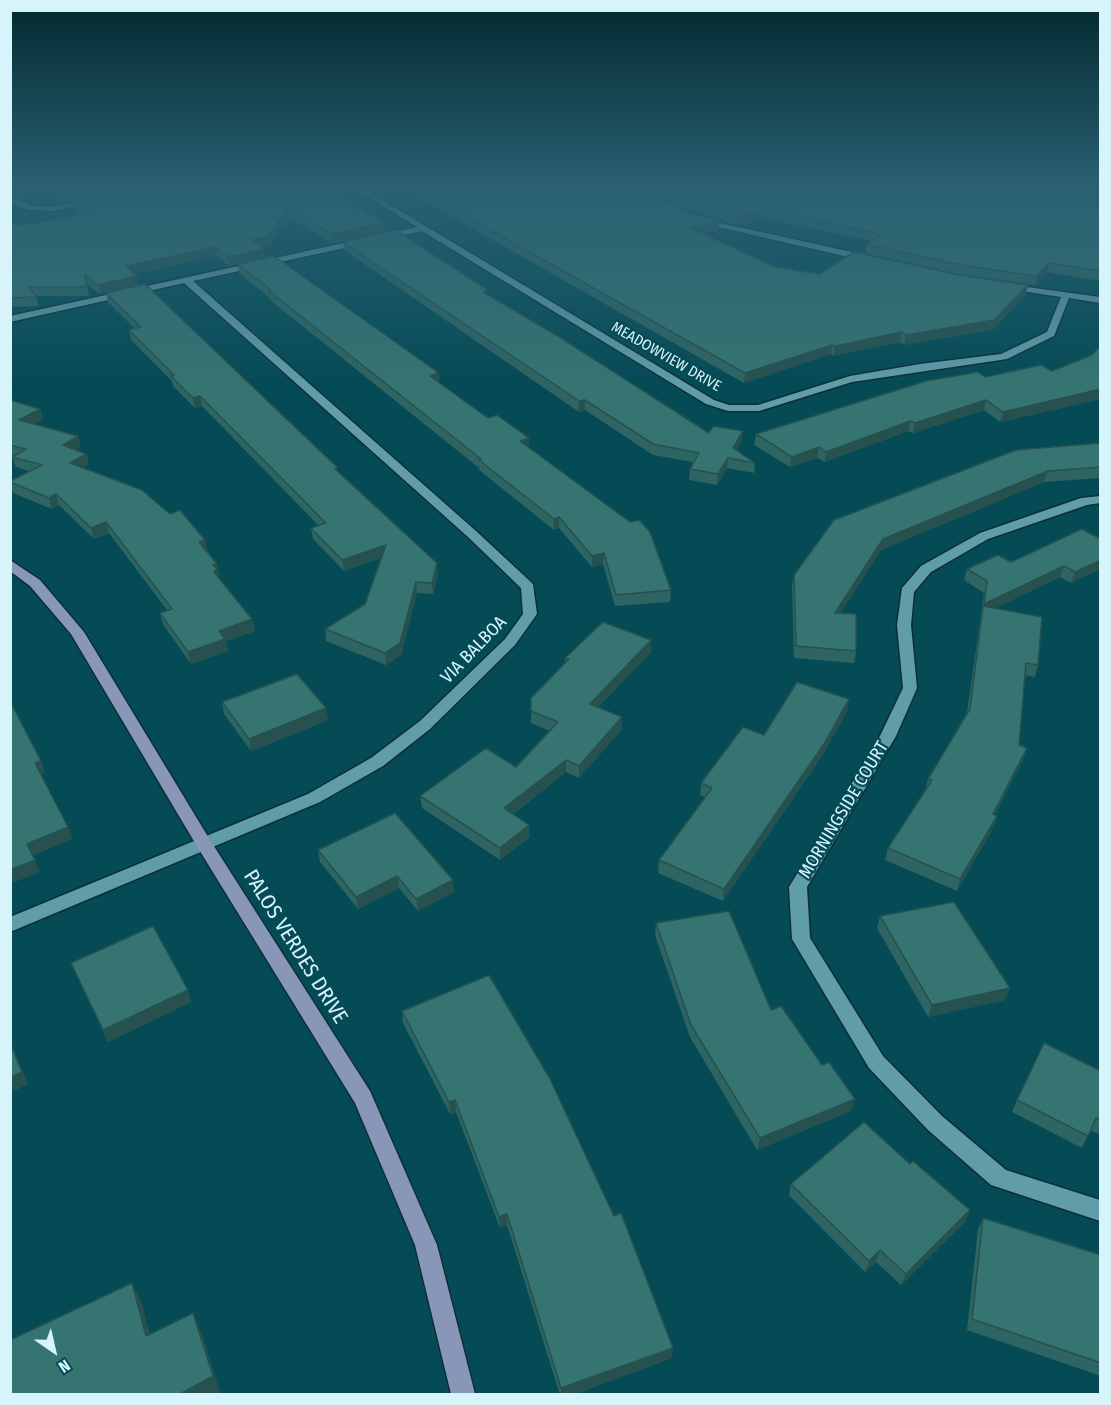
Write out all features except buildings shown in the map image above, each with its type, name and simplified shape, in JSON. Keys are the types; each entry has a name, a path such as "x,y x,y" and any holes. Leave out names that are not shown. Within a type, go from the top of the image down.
{"street":[{"path":"10,319 301,256"},
{"name":"MEADOWVIEW DRIVE","path":"469,256 710,402 728,408 759,408 849,379 920,367 1003,357 1051,334 1066,295"},
{"path":"854,256 879,261"},
{"name":"VIA BALBOA","path":"10,925 314,798 377,762 425,725 510,642 530,614 528,587 472,534 187,281"},
{"path":"1002,285 1101,300"},
{"name":"MORNINGSIDE COURT","path":"1101,500 1085,501 984,536 927,569 907,591 904,625 910,688 888,736 798,887 801,939 876,1062 935,1123 999,1178 1101,1210"},
{"name":"PALOS VERDES DRIVE","path":"10,564 35,583 77,632 204,844 363,1098 426,1245 463,1395"}]}
